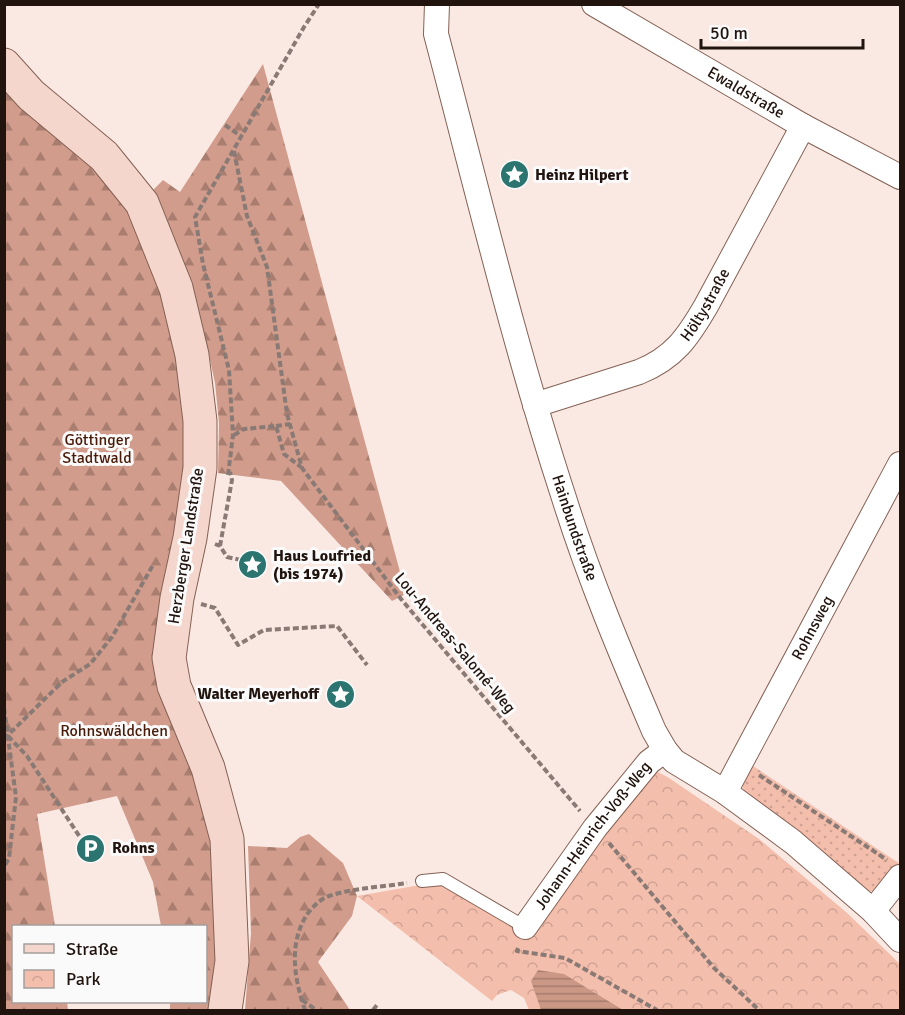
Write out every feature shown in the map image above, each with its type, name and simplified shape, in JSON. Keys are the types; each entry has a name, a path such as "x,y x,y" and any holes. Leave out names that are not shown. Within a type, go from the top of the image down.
{"street":[{"name":"Hainbundstraße","path":"437,4 436,34 535,405 593,583 654,731 674,761 725,792 793,842 873,911 900,940"},
{"name":"Ewaldstraße","path":"594,4 803,126 900,177"},
{"name":"Herzberger Landstraße","path":"4,65 31,95 104,156 142,203 176,288 192,355 200,421 200,468 169,658 174,686 208,768 227,839 232,961 225,1011"},
{"name":"Höltystraße","path":"535,405 639,372 656,365 675,351 690,333 706,306 803,126"},
{"name":"Rohnsweg","path":"725,792 900,464"},
{"name":"Johann-Heinrich-Voß-Weg","path":"525,927 595,828 648,762 665,750"},
{"path":"873,911 896,870"}],"lane":[{"path":"422,881 443,879 525,927"}],"path":[{"path":"264,565 227,556 218,545 232,480 230,471 233,435 229,370 203,264 195,217 304,27 320,4"},
{"path":"225,125 242,136"},
{"name":"Lou-Andreas-Salomé-Weg","path":"234,151 247,216 267,267 290,424 302,468"},
{"path":"233,435 244,429 290,424"},
{"name":"Lou-Andreas-Salomé-Weg","path":"276,426 284,454 302,468 401,599 714,968 759,1011"},
{"path":"6,737 62,682 90,664 112,637 153,565"},
{"path":"177,598 215,608 238,645 264,630 338,626 367,665"},
{"path":"4,708 6,737 16,797 9,858 4,867"},
{"path":"6,737 27,756 86,845"},
{"path":"740,763 896,870"},
{"path":"305,1011 294,962 296,942 302,923 314,905 328,896 422,881"},
{"path":"516,951 565,958 657,1011"},
{"path":"301,999 316,1011"},
{"path":"373,1011 377,1005"}],"green space":[{"path":"263,64 406,594 392,601 281,481 218,473 219,423 215,383 206,341 173,235 152,191 163,180 180,192"},
{"name":"Göttinger Stadtwald","path":"4,75 135,211 166,289 190,446 171,581 218,834 217,959 212,1010 170,1010 170,1003 207,1003 207,925 161,925 153,882 117,796 37,814 55,925 12,925 12,1003 67,1003 68,1010 5,1010"},
{"path":"750,764 900,864 900,869 880,890 865,892 745,794 742,784"},
{"path":"650,772 658,772 669,778 759,839 846,912 900,964 900,1010 529,1010 524,998 511,990 497,995 492,1001 357,896 437,882 529,933"},
{"path":"309,834 343,863 357,896 352,916 318,962 350,1010 245,1010 251,933 248,846 287,848 300,837"}],"shaded area":[{"path":"538,970 564,974 623,1010 541,1010 531,981"}],"place":[{"name":"Heinz Hilpert","path":"514,175"},
{"name":"Haus Loufried (bis 1974)","path":"252,565"},
{"name":"Walter Meyerhoff","path":"340,694"},
{"name":"Rohns","path":"91,848"}],"park label":[{"name":"Rohnswäldchen","path":"114,731"}]}
